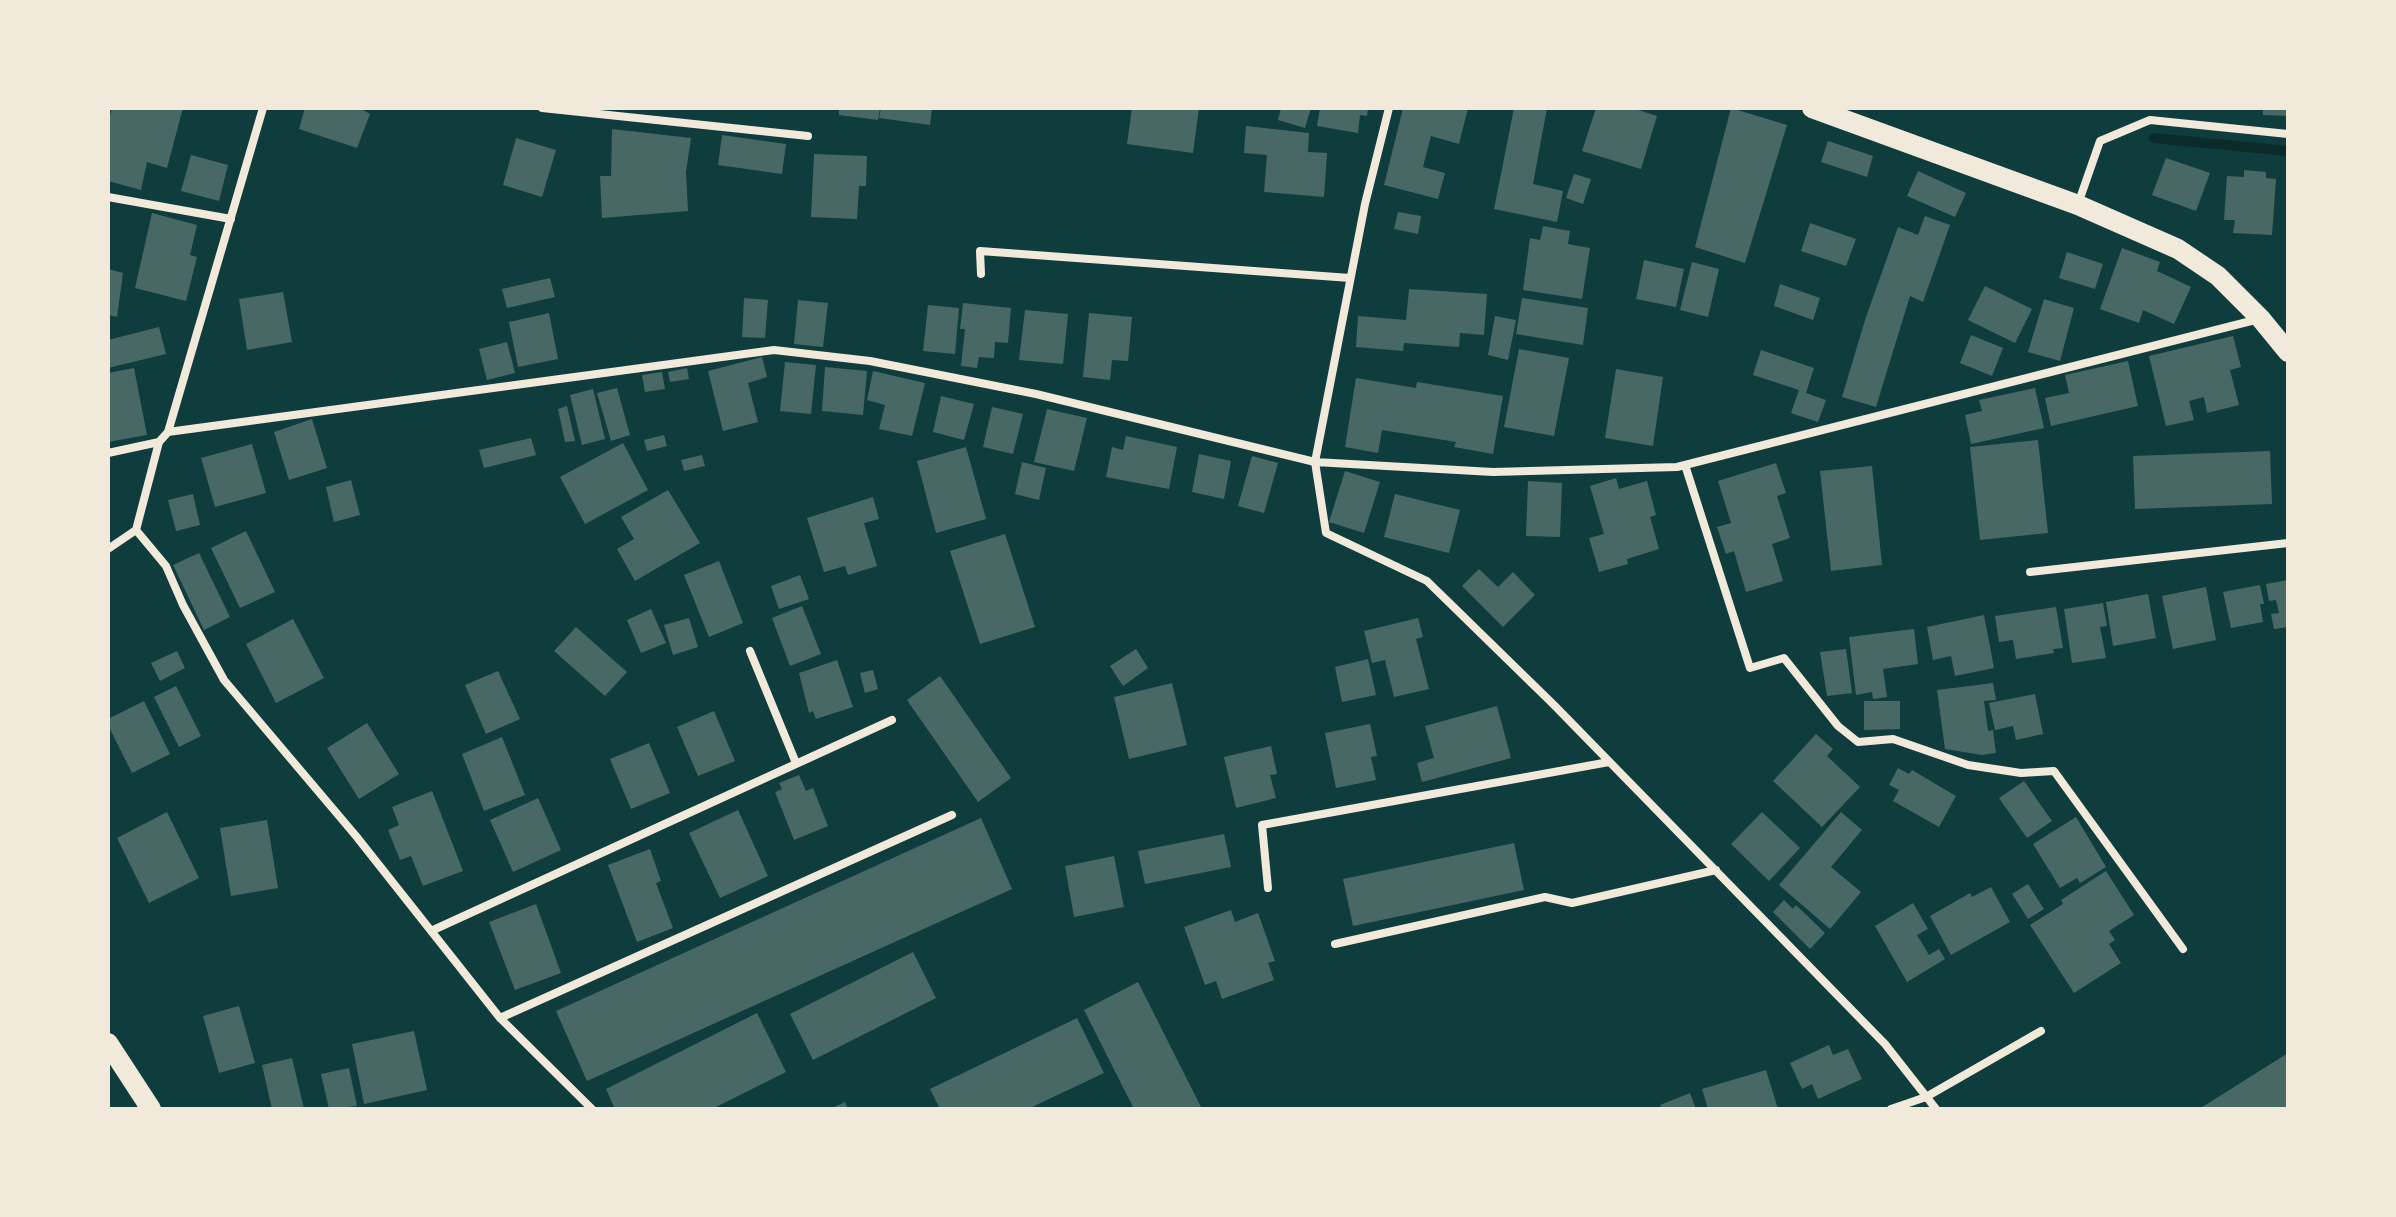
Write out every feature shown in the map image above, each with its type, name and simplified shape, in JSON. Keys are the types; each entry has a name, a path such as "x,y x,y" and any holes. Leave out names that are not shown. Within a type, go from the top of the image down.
{"main road":[{"path":"1812,108 2078,205 2178,249 2218,276 2261,319 2288,352"},
{"path":"108,1043 151,1109"}],"street":[{"path":"108,549 136,530 159,442 168,432 263,108"},
{"path":"542,108 808,136"},
{"path":"1389,108 1365,204 1315,462 1326,533 1427,581 1885,1044 1936,1109"},
{"path":"2078,205 2100,141 2150,120 2288,134"},
{"path":"108,197 231,219"},
{"path":"981,274 980,251 1350,278"},
{"path":"168,432 774,350 870,361 1036,394 1315,462 1493,472 1594,470 1685,465 2261,319"},
{"path":"108,453 159,442"},
{"path":"1685,465 1750,668 1784,658 1838,726 1858,742 1893,739 1968,765 2021,773 2054,771 2183,949"},
{"path":"136,530 166,566 183,605 224,680 356,836 500,1018 592,1109"},
{"path":"2030,572 2288,543"},
{"path":"750,651 796,763"},
{"path":"431,931 892,720"},
{"path":"1268,888 1262,825 1609,762"},
{"path":"500,1018 952,815"},
{"path":"1335,944 1545,897 1572,903 1716,870"},
{"path":"1891,1109 1926,1097 2041,1031"}],"building":[{"path":"112,108 183,108 167,168 147,162 141,190 108,181 108,123"},
{"path":"305,108 359,108 370,114 357,148 299,129"},
{"path":"839,108 880,108 878,120 839,115"},
{"path":"881,108 932,108 930,125 879,118"},
{"path":"1132,108 1199,108 1193,153 1127,144"},
{"path":"1281,108 1311,108 1305,128 1278,120"},
{"path":"1320,108 1368,108 1367,116 1360,115 1358,133 1317,126"},
{"path":"1403,108 1468,108 1459,144 1431,136 1423,167 1445,173 1438,199 1384,185"},
{"path":"1514,108 1547,108 1533,184 1563,191 1557,222 1494,209"},
{"path":"1596,108 1632,108 1657,116 1641,169 1582,151"},
{"path":"1731,108 1787,125 1745,263 1695,247"},
{"path":"2263,108 2288,108 2288,116 2263,115"},
{"path":"1246,126 1309,133 1308,152 1327,153 1324,197 1264,192 1267,155 1244,153"},
{"path":"612,129 691,138 686,172 688,211 602,218 600,176 611,176"},
{"path":"722,135 786,144 782,174 718,165"},
{"path":"516,138 556,150 542,197 503,185"},
{"path":"1828,141 1873,156 1867,177 1821,162"},
{"path":"814,154 867,156 866,186 859,186 857,219 811,217"},
{"path":"191,155 228,165 219,201 181,191"},
{"path":"2166,158 2210,173 2196,211 2152,195"},
{"path":"2244,170 2266,172 2266,178 2276,179 2272,235 2233,233 2235,220 2224,220 2227,176 2244,177"},
{"path":"1918,171 1966,193 1955,217 1907,196"},
{"path":"1574,174 1591,179 1583,204 1566,198"},
{"path":"1398,212 1421,216 1418,234 1394,229"},
{"path":"152,213 197,225 190,255 197,257 186,301 135,288"},
{"path":"1925,216 1950,225 1923,302 1910,296 1876,407 1842,397 1898,227 1918,235"},
{"path":"1810,223 1856,239 1846,266 1801,251"},
{"path":"1543,226 1570,231 1568,244 1590,248 1582,299 1523,290 1530,238 1540,240"},
{"path":"2122,248 2160,262 2157,271 2191,287 2174,324 2143,310 2139,323 2100,309"},
{"path":"2067,252 2103,264 2095,289 2059,278"},
{"path":"1644,260 1684,269 1676,307 1636,299"},
{"path":"1692,262 1719,269 1708,317 1680,310"},
{"path":"108,269 123,273 117,317 108,315"},
{"path":"550,278 555,297 507,308 502,289"},
{"path":"1780,284 1820,298 1813,320 1774,306"},
{"path":"1985,286 2032,309 2015,343 1968,320"},
{"path":"1409,289 1487,294 1484,335 1460,333 1459,347 1404,343 1403,351 1356,347 1358,316 1406,320"},
{"path":"283,292 292,342 247,350 239,299"},
{"path":"744,298 768,300 765,338 742,337"},
{"path":"1522,298 1588,308 1583,345 1516,334"},
{"path":"2044,299 2074,308 2060,361 2028,352"},
{"path":"798,300 828,303 823,347 794,344"},
{"path":"963,303 1011,308 1008,343 995,342 994,358 979,357 977,368 961,366 965,329 960,329"},
{"path":"928,305 959,308 955,354 923,351"},
{"path":"1025,310 1068,314 1063,364 1019,360"},
{"path":"549,313 558,359 518,367 509,322"},
{"path":"1089,313 1132,317 1128,361 1112,360 1110,380 1083,377"},
{"path":"1495,316 1516,320 1508,360 1488,355"},
{"path":"159,327 166,354 108,368 108,340"},
{"path":"1971,335 2003,348 1992,376 1960,363"},
{"path":"2233,336 2241,367 2230,370 2239,405 2207,413 2204,397 2189,401 2194,420 2166,426 2149,356"},
{"path":"507,342 515,373 487,380 479,349"},
{"path":"1519,349 1569,358 1554,436 1504,427"},
{"path":"1761,350 1814,368 1806,393 1826,400 1818,422 1791,413 1799,390 1753,375"},
{"path":"762,357 767,377 748,383 758,422 723,431 708,371"},
{"path":"2128,361 2138,406 2051,426 2045,398 2069,393 2065,375"},
{"path":"785,362 816,365 811,414 780,411"},
{"path":"825,367 867,371 863,415 822,411"},
{"path":"134,368 147,435 108,442 108,373"},
{"path":"687,368 689,379 670,382 668,372"},
{"path":"1616,369 1663,377 1653,446 1605,438"},
{"path":"873,371 925,383 912,436 879,429 885,405 867,400"},
{"path":"662,372 665,389 645,392 642,375"},
{"path":"1356,378 1416,388 1417,382 1503,396 1493,454 1454,447 1456,442 1382,430 1378,453 1345,447"},
{"path":"617,388 630,435 611,441 597,393"},
{"path":"2035,388 2044,428 1971,444 1965,415 1982,411 1979,400"},
{"path":"593,389 605,439 582,445 570,395"},
{"path":"941,396 974,404 964,440 933,432"},
{"path":"567,406 575,441 565,442 558,409"},
{"path":"992,407 1023,414 1013,454 983,447"},
{"path":"1047,409 1087,418 1074,471 1034,462"},
{"path":"312,419 327,468 289,480 274,432"},
{"path":"664,435 667,446 647,451 644,440"},
{"path":"1126,436 1177,447 1169,489 1106,477 1112,447 1123,450"},
{"path":"531,438 536,455 484,468 479,450"},
{"path":"2038,440 2048,533 1980,540 1970,447"},
{"path":"623,443 648,490 585,524 560,477"},
{"path":"252,444 266,493 215,507 201,458"},
{"path":"966,447 986,519 936,533 917,461"},
{"path":"2270,451 2272,504 2135,509 2133,456"},
{"path":"1199,454 1231,461 1224,499 1192,492"},
{"path":"702,455 705,466 684,471 681,460"},
{"path":"1252,456 1278,463 1264,513 1238,506"},
{"path":"1022,462 1046,468 1039,500 1015,494"},
{"path":"1776,463 1786,493 1777,496 1790,538 1772,544 1783,581 1746,592 1734,551 1726,554 1717,527 1731,523 1718,481"},
{"path":"1872,466 1882,565 1831,571 1820,471"},
{"path":"1345,471 1380,482 1364,533 1329,522"},
{"path":"1616,478 1619,489 1647,481 1656,515 1650,517 1659,549 1627,559 1628,564 1599,572 1589,538 1604,534 1590,486"},
{"path":"351,480 360,515 334,522 326,487"},
{"path":"1528,481 1562,483 1560,537 1526,536"},
{"path":"668,490 700,543 635,581 617,549 634,539 621,517"},
{"path":"193,494 200,525 176,531 168,500"},
{"path":"1395,494 1460,510 1449,553 1384,537"},
{"path":"873,497 879,519 864,523 877,566 848,575 845,566 824,572 807,518"},
{"path":"246,531 275,592 240,608 211,548"},
{"path":"1005,534 1035,627 980,644 950,551"},
{"path":"199,553 230,617 204,630 173,565"},
{"path":"719,561 743,623 709,637 684,575"},
{"path":"1479,569 1498,587 1513,572 1535,595 1503,627 1462,586"},
{"path":"800,575 809,599 779,609 771,586"},
{"path":"2288,580 2288,627 2274,629 2271,614 2279,613 2276,600 2269,601 2266,584"},
{"path":"2260,585 2264,604 2260,604 2263,622 2231,628 2223,592"},
{"path":"2206,587 2216,640 2173,649 2162,596"},
{"path":"2148,594 2156,638 2113,646 2106,602"},
{"path":"2103,603 2107,626 2100,627 2106,658 2072,663 2064,609"},
{"path":"802,606 821,654 790,666 772,618"},
{"path":"2056,607 2063,648 2053,649 2054,653 2016,659 2013,640 1999,642 1995,616"},
{"path":"651,609 666,643 641,653 627,620"},
{"path":"1984,615 1994,668 1955,676 1951,656 1933,660 1927,627"},
{"path":"689,618 698,647 673,655 664,625"},
{"path":"1418,618 1423,637 1416,639 1429,689 1394,697 1385,660 1372,663 1364,631"},
{"path":"293,619 324,678 276,703 246,644"},
{"path":"576,627 627,672 605,696 554,651"},
{"path":"1914,629 1918,664 1883,669 1887,697 1873,699 1872,692 1856,695 1849,637"},
{"path":"1136,649 1148,668 1123,686 1110,666"},
{"path":"1846,649 1852,693 1827,696 1820,652"},
{"path":"177,651 185,668 160,681 151,663"},
{"path":"1368,659 1376,695 1342,702 1335,667"},
{"path":"837,660 853,707 816,719 813,711 809,713 799,673"},
{"path":"873,670 878,689 865,693 860,673"},
{"path":"498,671 520,719 486,734 465,685"},
{"path":"940,676 1011,778 978,802 907,700"},
{"path":"1172,683 1187,745 1129,759 1114,697"},
{"path":"1993,683 1996,700 1984,701 1988,731 1993,730 1996,753 1982,755 1945,749 1937,690"},
{"path":"176,686 201,736 179,747 154,697"},
{"path":"2035,694 2043,734 2016,740 2013,726 1995,730 1989,703"},
{"path":"144,701 170,754 132,773 108,725 108,719"},
{"path":"1864,701 1900,701 1900,729 1864,730"},
{"path":"1497,706 1511,758 1422,782 1417,763 1434,758 1425,726"},
{"path":"714,711 735,761 698,776 677,727"},
{"path":"367,723 399,774 359,799 327,748"},
{"path":"1370,724 1377,756 1371,757 1376,780 1336,788 1325,733"},
{"path":"1816,734 1833,749 1827,756 1860,787 1822,827 1773,781"},
{"path":"502,737 525,795 484,811 462,754"},
{"path":"649,743 670,793 631,809 610,759"},
{"path":"1271,746 1277,774 1270,775 1276,798 1236,808 1224,757"},
{"path":"1898,768 1909,774 1912,770 1956,796 1939,827 1893,801 1899,790 1889,785"},
{"path":"799,775 806,791 813,788 828,826 794,840 775,792 782,789 779,783"},
{"path":"2024,781 2052,821 2027,838 1999,798"},
{"path":"432,791 463,871 423,886 411,856 400,860 388,830 399,825 392,807"},
{"path":"538,798 561,850 513,872 490,820"},
{"path":"738,810 768,876 720,898 689,833"},
{"path":"167,812 199,878 149,903 117,838"},
{"path":"1762,812 1800,848 1769,881 1731,844"},
{"path":"1841,812 1862,830 1831,867 1861,892 1830,929 1779,885"},
{"path":"2076,817 2106,867 2080,883 2077,878 2060,888 2033,844"},
{"path":"981,818 1012,889 587,1081 556,1011"},
{"path":"267,820 278,888 231,896 220,828"},
{"path":"1224,834 1231,867 1145,884 1138,851"},
{"path":"1514,843 1524,890 1353,926 1343,879"},
{"path":"650,849 661,881 656,883 673,928 637,942 608,865"},
{"path":"1114,856 1124,907 1074,917 1065,866"},
{"path":"2106,871 2134,915 2109,931 2115,940 2109,944 2121,963 2074,993 2030,925 2063,904 2061,900"},
{"path":"2028,884 2044,909 2028,919 2012,894"},
{"path":"1991,887 2010,922 1951,955 1930,916 1970,893 1972,897"},
{"path":"1784,900 1793,909 1796,905 1825,933 1810,949 1773,912"},
{"path":"1913,903 1928,929 1917,935 1929,955 1939,949 1945,959 1907,982 1875,926"},
{"path":"536,904 561,973 515,990 489,922"},
{"path":"1231,910 1235,922 1258,913 1275,961 1268,963 1274,980 1222,999 1216,981 1205,985 1184,927"},
{"path":"913,952 936,998 813,1060 790,1014"},
{"path":"1138,982 1202,1109 1134,1109 1084,1010"},
{"path":"239,1006 255,1063 219,1073 203,1016"},
{"path":"757,1013 786,1072 712,1109 615,1109 606,1089"},
{"path":"1077,1018 1104,1073 1028,1109 940,1109 930,1089"},
{"path":"414,1031 427,1090 364,1104 352,1044"},
{"path":"1829,1045 1833,1055 1848,1049 1862,1079 1818,1099 1812,1084 1802,1089 1790,1063"},
{"path":"2288,1053 2288,1109 2199,1109"},
{"path":"292,1058 304,1109 272,1109 262,1065"},
{"path":"349,1068 357,1106 329,1109 321,1074"},
{"path":"1766,1070 1778,1109 1708,1109 1702,1089"},
{"path":"1690,1093 1696,1109 1662,1109 1660,1105"},
{"path":"845,1102 848,1109 830,1109"}],"waterway":[{"path":"2154,138 2288,151"}]}
